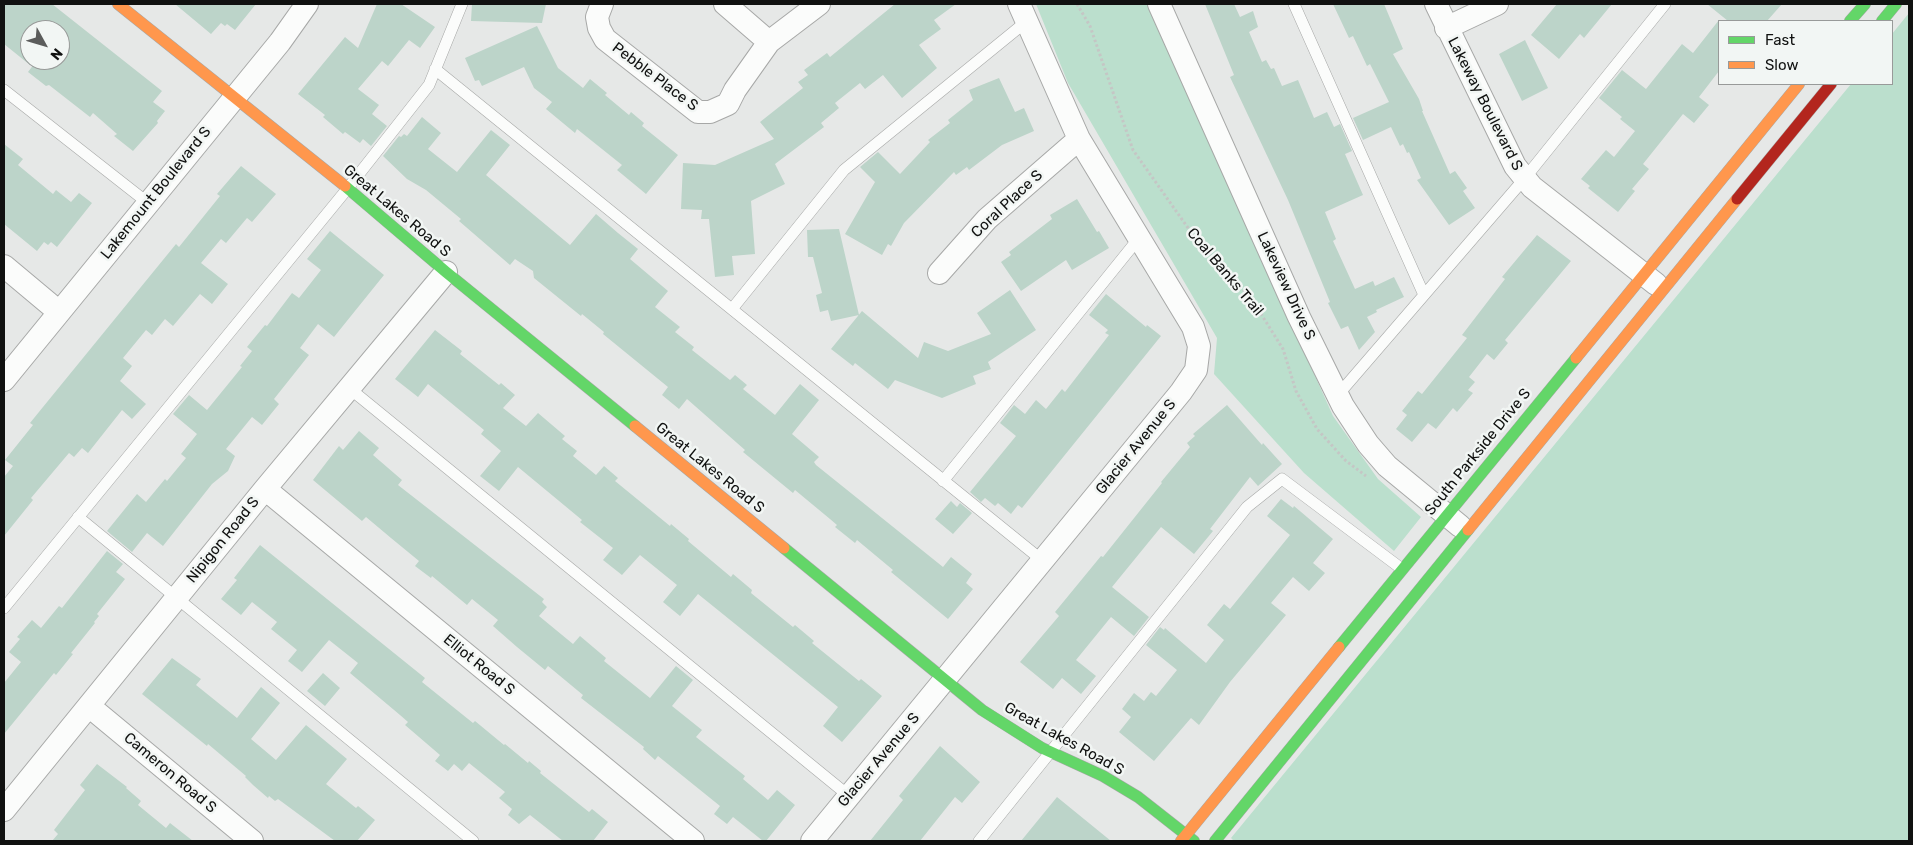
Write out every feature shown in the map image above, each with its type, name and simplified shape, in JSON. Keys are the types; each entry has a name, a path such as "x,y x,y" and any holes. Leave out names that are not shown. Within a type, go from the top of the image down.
{"main road":[{"name":"Great Lakes Road S","path":"118,4 348,188 446,272 982,710 1010,729 1051,752 1103,776 1138,797 1187,839"},
{"path":"1851,20 1864,4"},
{"path":"1883,20 1896,4"},
{"name":"South Parkside Drive S","path":"1187,839 1446,514 1798,85"},
{"path":"1215,841 1830,85"}],"street":[{"name":"Lakemount Boulevard S","path":"4,380 280,42 307,4"},
{"name":"Pebble Place S","path":"602,4 597,17 599,28 605,39 698,112 710,112 728,104 735,90 769,42 819,4"},
{"path":"725,4 769,42"},
{"name":"Lakeview Drive S","path":"1159,4 1299,318 1337,396 1368,444 1387,466 1466,531"},
{"name":"Lakeway Boulevard S","path":"1436,4 1446,28 1515,166 1532,187 1663,289"},
{"path":"1446,28 1497,4"},
{"name":"Glacier Avenue S","path":"812,841 1182,392 1196,370 1199,346 1193,326 1079,140 1023,12"},
{"name":"Coral Place S","path":"940,273 987,219 1079,140"},
{"path":"4,266 59,312"},
{"name":"Nipigon Road S","path":"4,810 265,489 446,272"},
{"name":"Elliot Road S","path":"265,489 693,841"},
{"name":"Cameron Road S","path":"89,706 252,841"}],"lane":[{"path":"4,608 348,188 429,85 462,4"},
{"path":"1294,4 1424,295"},
{"path":"1337,396 1525,178 1666,4"},
{"path":"732,309 844,170 1023,12"},
{"path":"435,69 1042,561"},
{"path":"4,90 148,203"},
{"path":"943,480 1139,238"},
{"path":"349,388 849,796"},
{"path":"979,841 1247,507 1282,479 1402,569"},
{"path":"78,517 473,841"}],"path":[{"name":"Coal Banks Trail","path":"1077,4 1090,26 1133,150 1193,235 1251,298 1283,349 1296,391 1317,429 1346,461 1369,478"}],"green space":[{"path":"1036,4 1149,4 1333,416 1378,479 1421,517 1394,551 1304,473 1214,374 1217,338 1068,83"},
{"path":"1909,13 1909,841 1234,841 1231,838 1850,85 1893,85 1893,33"}],"building":[{"path":"4,4 52,4 162,91 153,102 165,111 157,121 158,123 133,151 114,136 117,134 93,113 90,117 49,85 46,86 28,72 30,70 70,70 70,20 20,20 20,57 4,44"},
{"path":"175,4 256,4 235,30 227,24 225,26 221,23 211,34"},
{"path":"377,4 401,4 435,27 420,48 409,40 388,66 382,61 358,89 379,105 372,114 387,126 371,146 363,139 360,143 345,132 343,134 323,117 325,115 298,94 345,37 358,48"},
{"path":"472,4 546,4 542,23 471,21"},
{"path":"895,4 956,4 934,20 941,29 919,45 937,68 902,98 883,75 865,89 860,83 835,103 839,108 821,123 824,127 775,164 785,184 751,201 755,254 732,256 734,275 715,277 709,219 701,219 702,210 681,209 683,163 715,165 774,139 760,122 803,88 798,82 808,75 804,70 827,53 830,57"},
{"path":"1205,4 1234,4 1240,17 1253,11 1258,27 1249,32 1262,62 1266,60 1271,69 1274,68 1282,86 1298,80 1314,118 1327,112 1334,127 1340,124 1352,151 1345,154 1363,195 1325,212 1336,239 1333,241 1355,289 1373,281 1375,286 1394,277 1404,297 1376,310 1377,312 1367,317 1375,332 1359,350 1348,326 1341,329 1328,303 1330,302 1288,200 1230,77 1234,75"},
{"path":"1333,4 1384,4 1403,49 1393,54 1419,99 1422,111 1450,174 1455,171 1467,188 1463,191 1475,208 1449,225 1417,180 1421,178 1409,152 1407,153 1403,144 1400,146 1391,127 1363,140 1353,118 1389,102 1370,64 1367,66 1353,36 1349,38"},
{"path":"1557,4 1612,4 1584,38 1580,34 1559,59 1531,35"},
{"path":"1707,4 1782,4 1768,20 1727,20"},
{"path":"1718,21 1718,72 1699,97 1709,105 1694,123 1683,114 1643,164 1649,169 1632,189 1635,191 1618,212 1588,188 1590,186 1581,179 1606,150 1614,157 1635,131 1620,119 1622,117 1599,98 1622,70 1646,89 1682,44 1693,53"},
{"path":"537,26 558,68 583,88 590,79 607,93 605,95 629,115 631,112 644,123 642,126 678,155 646,194 617,170 622,165 577,129 575,133 546,109 552,102 534,88 524,67 482,86 479,80 475,81 465,58"},
{"path":"1525,40 1548,88 1522,101 1499,54"},
{"path":"999,78 1015,112 1024,108 1034,131 1002,145 969,170 967,167 956,175 954,172 904,223 891,246 888,244 882,255 845,234 875,182 860,167 878,152 900,174 930,142 928,140 950,123 948,120 973,100 969,90"},
{"path":"422,117 441,133 428,149 457,172 491,130 510,145 486,175 570,245 596,214 638,249 630,259 668,291 655,307 680,327 675,332 694,347 692,350 730,380 735,375 747,385 743,389 775,415 800,384 819,400 792,434 819,457 814,462 816,465 943,567 951,557 972,574 966,583 973,589 948,619 891,572 893,570 857,540 855,543 835,527 837,525 795,490 793,493 743,452 745,450 687,399 679,409 662,395 668,387 603,334 604,332 582,314 581,316 534,278 533,271 515,259 510,265 459,221 461,219 426,190 407,179 383,156 399,136 401,137 404,134 407,136"},
{"path":"4,144 23,159 18,165 53,194 56,190 71,202 79,193 92,203 57,247 51,242 48,245 44,242 37,251 4,224"},
{"path":"241,166 276,194 252,222 247,218 226,243 221,239 201,263 228,284 212,304 200,294 173,326 165,319 152,335 146,330 123,358 132,366 120,381 146,404 132,419 122,410 88,453 82,448 74,457 69,453 31,498 33,500 4,536 4,477 13,466 5,460 33,425 30,423 176,244 179,247 220,196 217,194"},
{"path":"1077,199 1109,248 1072,270 1066,260 1021,291 1001,262 1011,255 1009,252 1052,219 1050,215"},
{"path":"839,229 859,315 831,321 828,310 820,312 816,295 822,293 813,257 808,257 807,230"},
{"path":"330,231 384,275 334,337 318,324 300,348 309,355 274,399 279,404 262,425 252,417 226,449 235,456 228,471 212,484 163,546 147,533 132,552 107,531 137,494 146,502 186,458 181,454 197,434 173,414 189,395 207,410 242,367 240,366 252,351 247,347 265,325 267,326 292,293 299,298 321,270 307,259"},
{"path":"1537,235 1571,261 1505,340 1508,343 1494,360 1487,354 1469,377 1475,382 1468,390 1473,393 1457,412 1453,408 1436,429 1428,423 1412,442 1396,429 1407,415 1402,411 1418,391 1422,394 1467,338 1462,335 1505,279 1502,277"},
{"path":"1010,290 1036,330 988,362 991,369 973,376 976,384 942,398 895,380 888,389 855,363 853,366 831,349 862,311 918,358 924,342 948,351 991,334 977,313"},
{"path":"1106,294 1146,327 1147,325 1161,336 1022,508 1018,505 1011,514 998,503 995,506 985,498 981,502 970,492 1016,436 1000,423 1014,405 1025,414 1036,400 1046,409 1062,389 1065,392 1109,335 1105,333 1108,330 1089,315"},
{"path":"435,330 462,351 460,354 499,385 501,383 515,395 503,408 526,426 538,413 565,436 562,439 577,451 573,456 596,475 604,466 618,478 615,481 670,526 671,524 731,577 733,574 752,590 751,593 793,627 795,625 814,641 812,643 859,681 861,679 882,696 842,742 823,726 838,707 698,594 680,616 663,602 677,585 640,555 622,575 603,560 613,548 580,522 582,520 518,467 499,491 480,476 501,451 481,434 484,430 428,384 418,397 395,379"},
{"path":"1227,405 1262,445 1263,443 1282,464 1258,486 1250,477 1210,529 1213,531 1194,554 1161,527 1112,587 1149,617 1134,636 1111,617 1076,660 1096,676 1081,694 1062,678 1053,689 1020,662 1059,616 1055,612 1101,556 1103,557 1190,447 1187,443 1195,436 1193,434"},
{"path":"359,431 379,448 373,455 402,480 398,485 544,599 542,602 547,607 539,616 573,644 580,636 606,658 604,661 650,698 676,666 693,680 672,706 702,730 696,737 745,776 743,779 768,800 777,790 795,805 766,841 763,841 733,817 727,824 714,814 720,806 658,756 655,760 643,749 644,747 581,698 583,695 548,666 545,670 517,647 493,626 498,620 472,599 467,605 432,576 431,578 415,566 419,561 366,517 362,521 313,480 339,446 343,450"},
{"path":"1281,499 1293,508 1294,506 1333,539 1313,563 1325,573 1309,591 1293,577 1271,603 1286,615 1230,682 1199,725 1191,718 1154,761 1119,732 1131,717 1122,709 1134,693 1144,701 1151,692 1156,696 1177,670 1146,645 1160,627 1164,630 1165,628 1206,663 1224,640 1207,625 1224,604 1230,609 1290,535 1267,516"},
{"path":"951,501 957,507 960,503 972,513 953,534 935,519"},
{"path":"260,545 425,678 422,682 473,723 475,721 528,763 529,761 541,771 540,773 589,812 592,809 608,822 593,841 563,841 530,815 519,824 508,815 512,809 499,798 505,792 469,763 462,771 454,764 448,771 435,761 440,755 405,725 408,722 350,673 358,663 329,640 302,672 288,661 297,650 271,629 277,622 252,602 241,615 221,599 237,580 234,578"},
{"path":"107,551 123,564 116,572 125,579 97,614 99,616 95,623 71,653 73,654 56,675 54,673 4,734 4,683 21,662 9,652 20,639 17,637 32,620 41,628 59,606 62,608"},
{"path":"172,658 201,679 196,685 237,718 261,687 280,703 251,739 276,760 306,725 347,759 326,784 356,808 358,806 375,820 357,841 335,841 278,799 275,801 269,796 268,798 246,776 208,744 207,746 142,694"},
{"path":"323,673 340,688 325,706 307,691"},
{"path":"940,746 980,782 962,803 955,797 920,841 870,841 903,800 899,796"},
{"path":"97,764 127,787 141,801 138,805 166,828 170,823 193,841 52,841 58,834 54,830 85,790 80,785"},
{"path":"1057,797 1111,841 1021,841"}],"traffic: fast":[{"path":"1851,20 1865,4"},
{"path":"1883,20 1896,4"},
{"path":"345,186 446,272 635,426"},
{"path":"1339,647 1576,358"},
{"path":"1215,841 1468,530"},
{"path":"784,548 982,710 1042,748 1103,776 1138,797 1194,841"}],"traffic: slow":[{"path":"118,4 345,186"},
{"path":"1576,358 1798,85"},
{"path":"1468,530 1737,199"},
{"path":"635,426 784,548"},
{"path":"1181,841 1339,647"}],"traffic: jam":[{"path":"1737,199 1830,85"}]}
